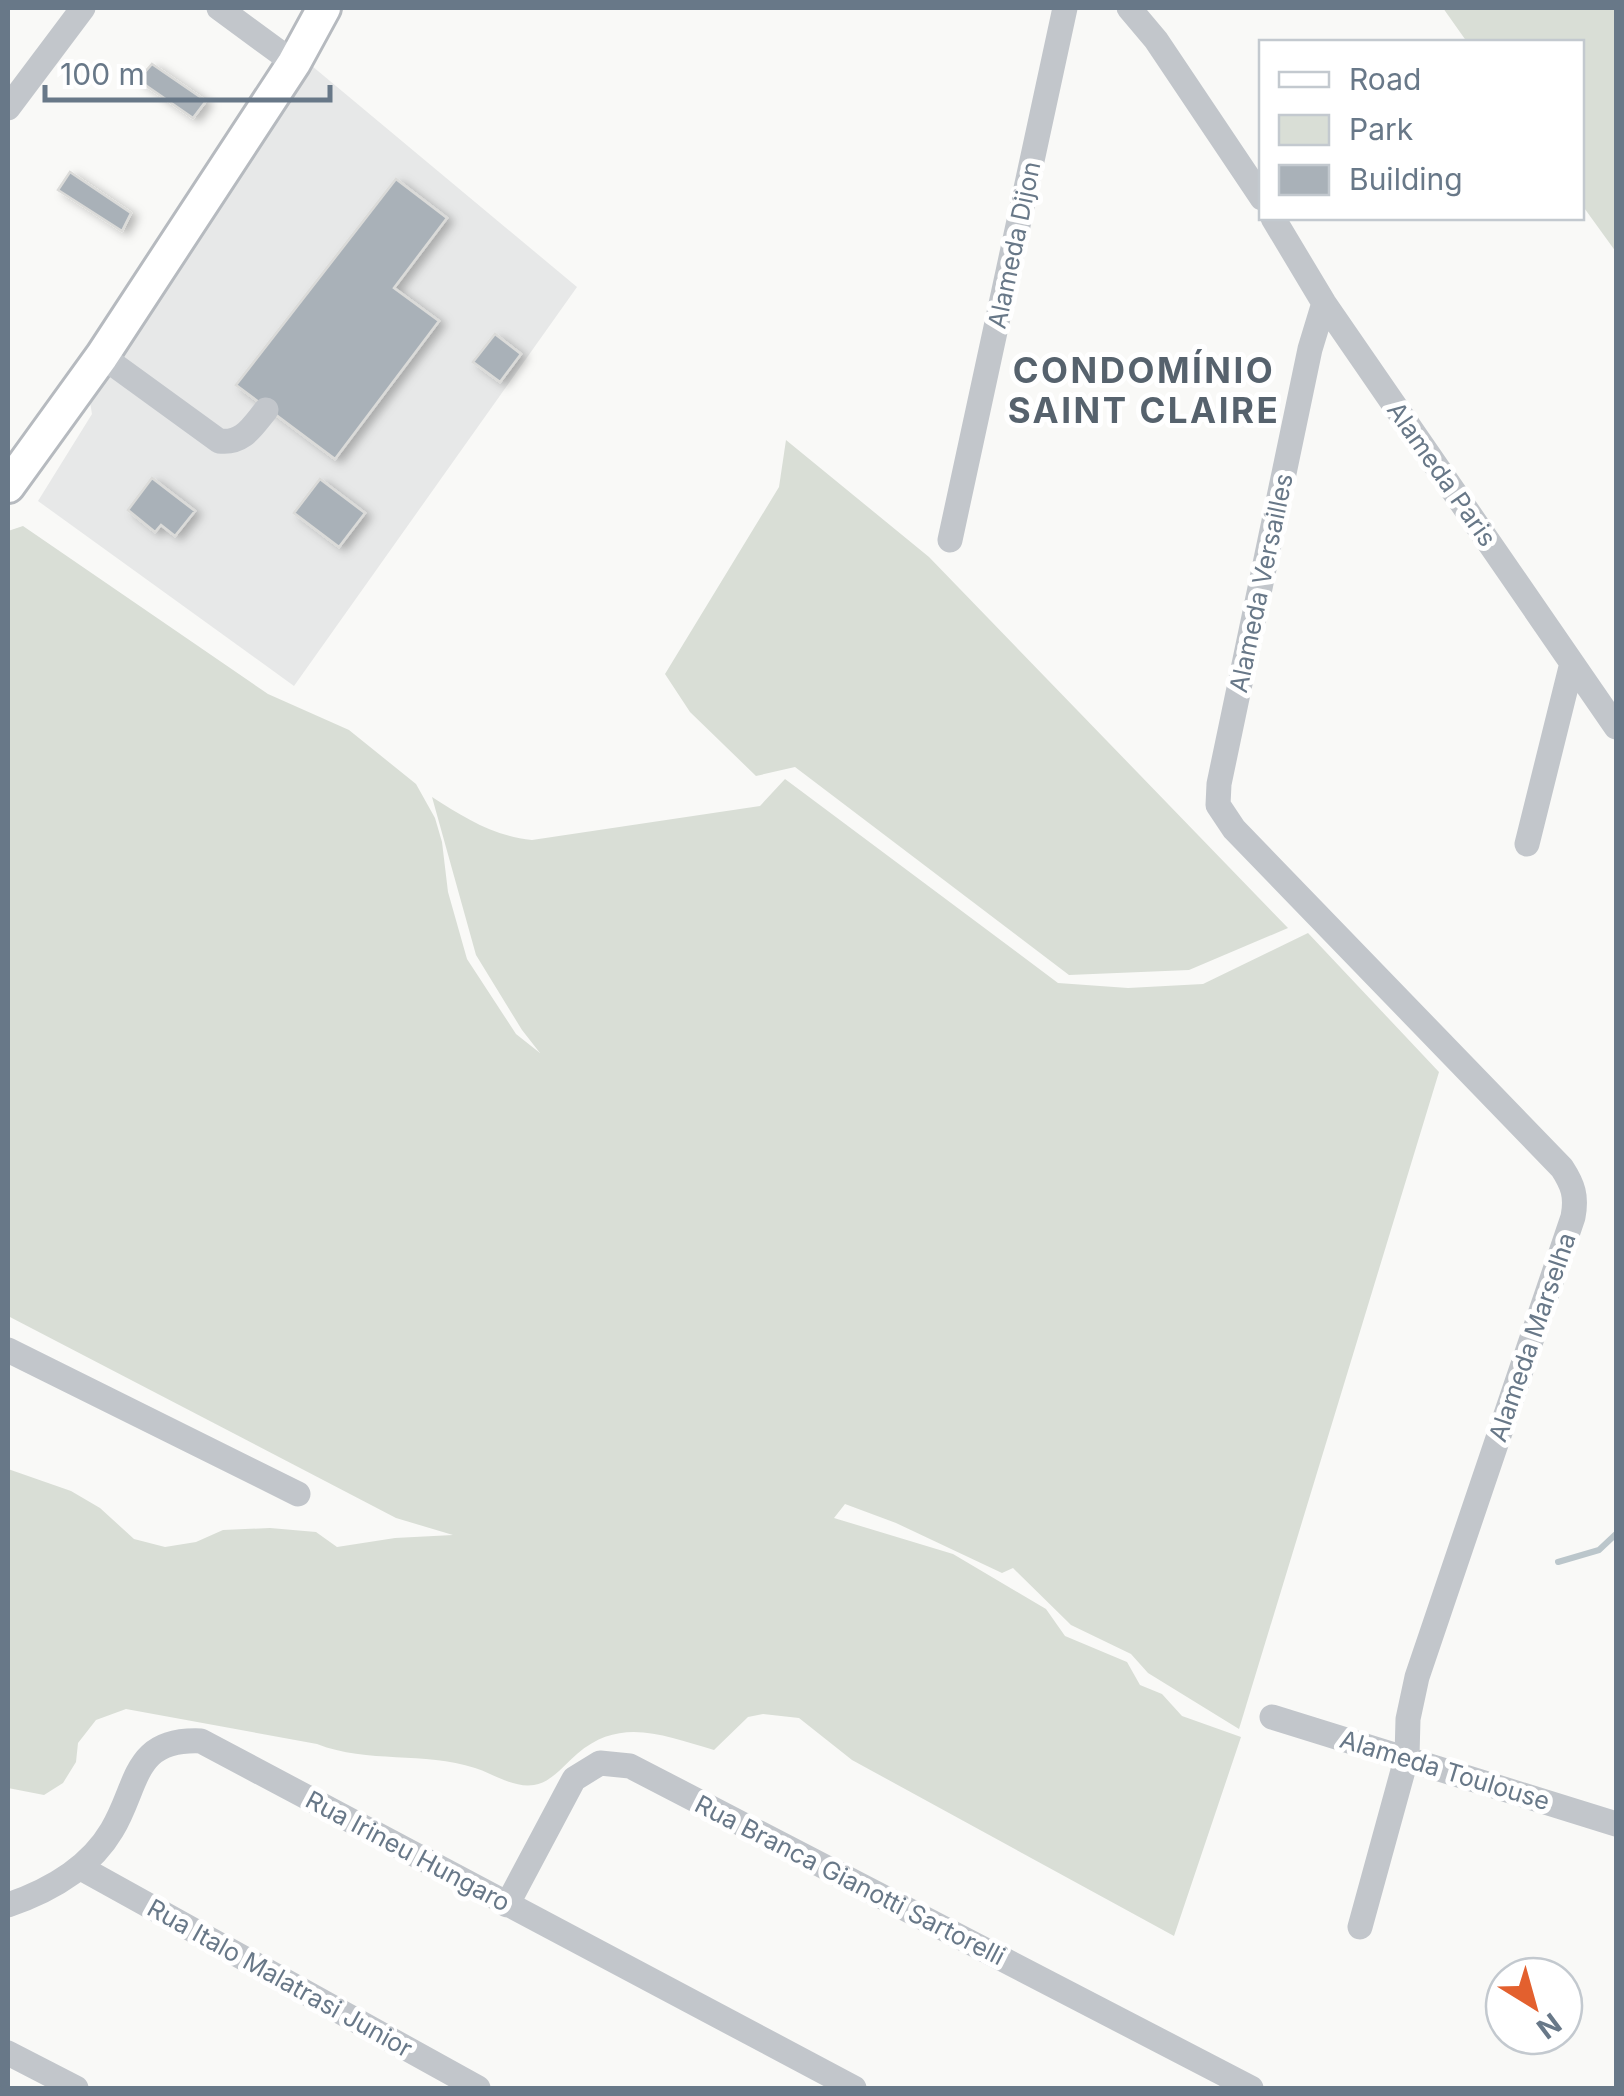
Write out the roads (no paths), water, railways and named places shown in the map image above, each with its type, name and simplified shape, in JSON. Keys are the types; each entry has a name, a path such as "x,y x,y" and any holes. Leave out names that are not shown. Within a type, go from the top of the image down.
{"main road":[{"path":"8,486 102,356 294,63 324,8"}],"street":[{"path":"8,107 83,8"},
{"path":"219,8 294,63"},
{"name":"Alameda Dijon","path":"950,540 1066,8"},
{"path":"1129,8 1156,40 1259,194"},
{"name":"Alameda Paris","path":"1274,220 1324,303 1616,726"},
{"name":"Alameda Versailles","path":"1218,805 1219,784 1294,424 1324,303"},
{"path":"102,356 219,442 245,436 266,410"},
{"path":"1527,844 1572,663"},
{"name":"Alameda Marselha","path":"1218,805 1234,829 1562,1168 1575,1194 1573,1217 1417,1676 1408,1719 1407,1756 1360,1927"},
{"path":"8,1350 298,1494"},
{"name":"Alameda Toulouse","path":"1272,1717 1616,1824"},
{"name":"Rua Irineu Hungaro","path":"8,1906 40,1894 81,1868 112,1831 137,1770 149,1755 182,1740 201,1742 839,2085"},
{"name":"Rua Branca Gianotti Sartorelli","path":"507,1905 574,1779 600,1763 630,1766 1251,2088"},
{"name":"Rua Italo Malatrasi Junior","path":"81,1868 478,2088"},
{"path":"8,2053 76,2088"}],"waterway":[{"path":"1558,1562 1599,1550 1616,1534"}],"district":[{"name":"CONDOMÍNIO SAINT CLAIRE","path":"1144,390"}]}
